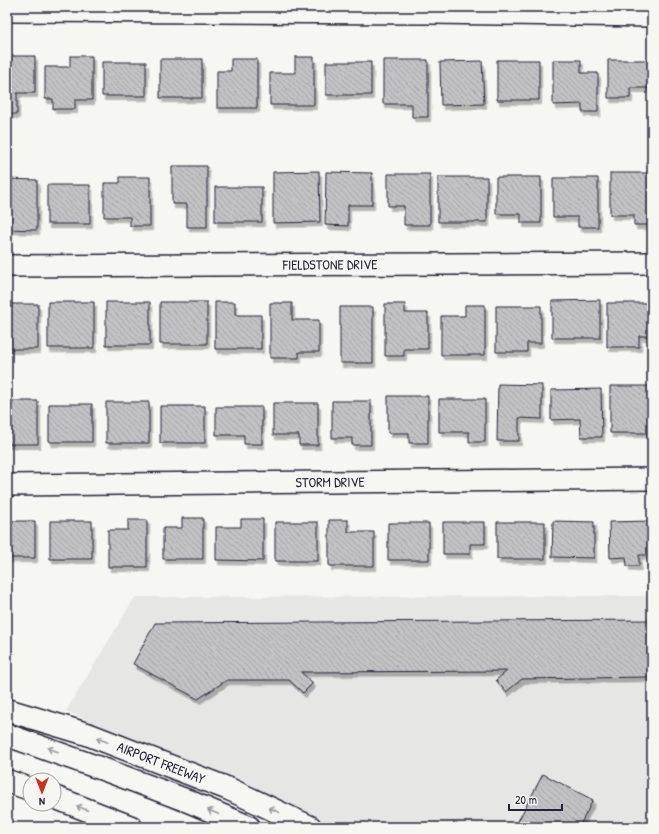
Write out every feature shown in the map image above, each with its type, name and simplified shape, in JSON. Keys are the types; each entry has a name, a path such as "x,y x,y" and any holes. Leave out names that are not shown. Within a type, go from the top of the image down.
{"main road":[{"name":"AIRPORT FREEWAY","path":"7,710 87,734 229,789 310,827"},
{"path":"7,735 188,801 249,827"},
{"path":"7,781 22,786"},
{"path":"62,801 131,827"}],"street":[{"path":"7,11 423,13 652,16"},
{"name":"FIELDSTONE DRIVE","path":"7,266 652,263"},
{"name":"STORM DRIVE","path":"7,485 652,479"}],"shaded area":[{"path":"652,596 652,827 334,827 313,816 66,711 135,597"}],"building":[{"path":"7,56 35,56 35,93 17,93 17,114 7,114"},
{"path":"70,56 92,56 92,100 75,100 75,109 53,109 53,99 45,99 45,67 70,67"},
{"path":"295,57 314,57 314,105 270,105 270,73 295,73"},
{"path":"160,59 202,59 202,98 160,98"},
{"path":"231,59 257,59 257,108 217,108 217,71 231,71"},
{"path":"383,60 428,60 428,117 412,117 412,104 383,104"},
{"path":"497,60 539,60 539,100 497,100"},
{"path":"553,60 581,60 581,73 598,73 598,112 582,112 582,104 553,105"},
{"path":"608,60 652,60 652,88 630,88 630,98 608,98"},
{"path":"482,61 484,104 441,105 440,62"},
{"path":"102,62 146,62 146,96 102,96"},
{"path":"326,62 371,62 371,95 326,95"},
{"path":"172,166 207,166 207,227 187,227 187,204 172,204"},
{"path":"319,171 320,222 273,223 273,172"},
{"path":"326,172 372,173 372,205 348,205 348,226 325,225"},
{"path":"610,173 652,173 652,225 634,225 634,215 610,215"},
{"path":"388,174 430,174 430,225 404,225 404,206 388,206"},
{"path":"120,177 150,177 150,226 130,226 130,217 104,217 104,183 120,183"},
{"path":"438,177 487,177 487,222 438,222"},
{"path":"496,177 541,177 541,223 521,223 521,214 496,214"},
{"path":"553,178 598,178 598,227 578,227 578,217 553,217"},
{"path":"7,179 37,180 37,230 7,229"},
{"path":"47,185 90,185 90,224 47,224"},
{"path":"215,187 262,187 262,222 215,222"},
{"path":"600,300 600,338 552,338 552,301"},
{"path":"48,302 94,302 94,348 48,348"},
{"path":"106,302 150,302 150,345 106,345"},
{"path":"160,302 207,302 207,344 160,344"},
{"path":"215,302 235,302 235,315 261,315 261,349 215,349"},
{"path":"270,303 292,303 292,320 319,320 319,352 299,352 299,358 270,358"},
{"path":"607,303 652,303 652,336 639,336 639,347 607,347"},
{"path":"7,304 38,304 38,349 7,349"},
{"path":"385,304 405,304 405,313 428,313 428,349 404,349 404,356 385,356"},
{"path":"465,305 485,305 485,355 441,355 441,316 465,316"},
{"path":"496,306 541,306 541,343 527,343 527,352 496,352"},
{"path":"340,307 373,307 373,363 340,363"},
{"path":"498,384 542,385 542,419 519,418 519,441 497,441"},
{"path":"610,386 652,386 652,433 610,433"},
{"path":"601,389 602,437 581,437 580,419 551,420 551,390"},
{"path":"388,396 428,396 428,443 409,443 409,433 388,433"},
{"path":"439,399 485,399 485,442 469,442 469,432 439,432"},
{"path":"7,401 38,401 38,444 7,444"},
{"path":"332,401 371,401 371,445 352,445 352,438 332,438"},
{"path":"106,402 149,402 149,443 106,443"},
{"path":"273,403 318,403 318,445 299,445 299,435 273,435"},
{"path":"49,404 92,404 92,442 49,442"},
{"path":"160,406 205,406 205,443 160,443"},
{"path":"216,407 262,407 262,444 244,444 244,435 216,435"},
{"path":"182,518 203,518 203,559 163,559 163,528 182,528"},
{"path":"241,519 263,519 263,561 216,560 216,527 241,527"},
{"path":"128,520 147,520 147,567 108,567 108,530 128,530"},
{"path":"329,520 348,520 348,532 374,532 374,566 329,566"},
{"path":"7,521 35,521 35,558 7,558"},
{"path":"50,521 92,521 92,559 50,559"},
{"path":"553,521 594,522 594,558 552,557"},
{"path":"652,521 652,555 639,555 639,566 627,566 626,557 610,558 609,522"},
{"path":"275,522 318,522 318,561 275,561"},
{"path":"443,522 485,522 485,544 470,544 470,554 443,554"},
{"path":"497,522 545,522 545,559 497,559"},
{"path":"388,523 429,523 429,560 388,560"},
{"path":"652,620 652,680 647,677 522,679 506,692 496,680 507,671 301,672 313,683 303,693 289,680 227,680 198,699 133,664 155,623"},
{"path":"543,774 593,800 579,827 515,827"}]}
